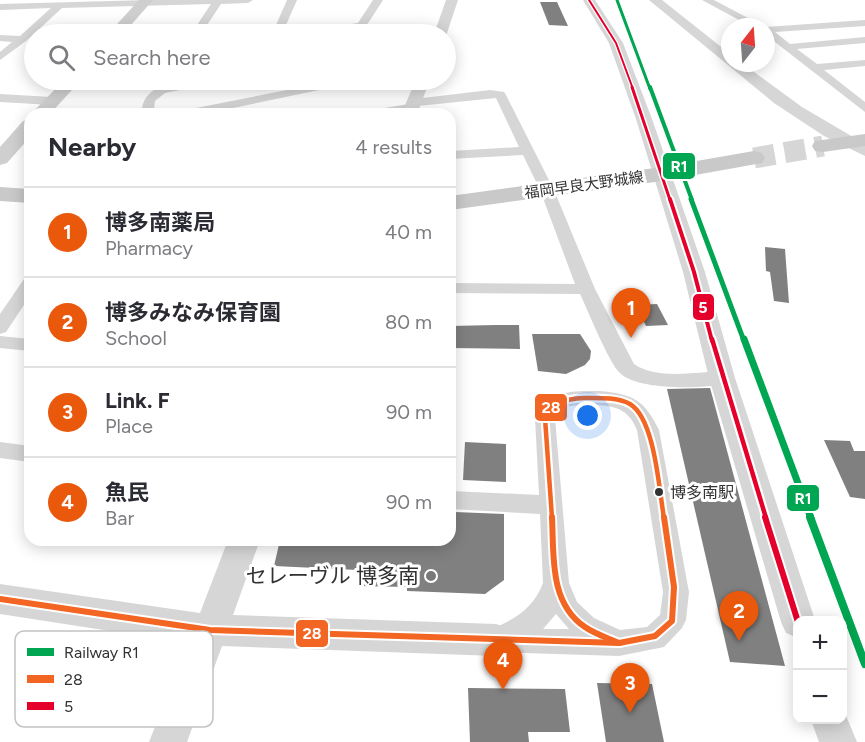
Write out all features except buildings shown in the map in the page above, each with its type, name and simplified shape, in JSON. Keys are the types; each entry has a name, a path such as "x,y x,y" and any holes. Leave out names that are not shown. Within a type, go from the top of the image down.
{"main road":[{"path":"124,24 145,1"},
{"path":"46,107 63,90"},
{"path":"0,159 24,132"},
{"path":"823,146 859,144"},
{"name":"福岡早良大野城線","path":"456,202 662,174 754,158"},
{"path":"0,194 24,196"}],"street":[{"path":"0,7 145,1 248,0"},
{"path":"281,24 292,0"},
{"path":"362,24 378,0"},
{"path":"444,24 452,0"},
{"path":"589,0 616,43 662,174 694,272 722,378 796,616"},
{"path":"655,0 721,54"},
{"path":"707,0 742,18"},
{"path":"203,24 218,1"},
{"path":"39,24 60,5"},
{"path":"775,29 865,23"},
{"path":"775,37 863,105"},
{"path":"0,38 22,39"},
{"path":"0,57 22,39"},
{"path":"788,47 865,40"},
{"path":"814,68 865,63"},
{"path":"744,72 767,90 859,144"},
{"path":"148,108 148,100 161,90"},
{"path":"215,108 304,90"},
{"path":"412,108 419,90"},
{"path":"412,108 490,94 500,95 547,190 586,289 631,373 656,379 722,378"},
{"path":"0,98 46,107"},
{"path":"456,155 527,151"},
{"path":"456,288 586,289"},
{"path":"0,328 24,292"},
{"path":"0,342 24,344"},
{"path":"0,599 210,630 620,643 654,638 673,620 676,592 648,430 641,415 626,403 608,399 568,399 552,406 545,418 556,583 567,610 585,627 620,643"},
{"path":"0,450 24,453"},
{"path":"456,500 551,504"},
{"path":"210,630 242,546"},
{"path":"496,640 528,626 548,607 556,583"},
{"path":"831,724 838,742"},
{"path":"168,742 174,727"}],"tunnel":[{"path":"754,158 823,146"}],"rail line":[{"name":"R1","path":"617,0 865,664"}],"transit line":[{"name":"5","path":"589,0 616,43 644,119 694,272 722,378 796,616"},
{"name":"28","path":"0,599 210,630 619,643 655,636 672,621 674,587 648,430 640,414 630,404 599,398 558,402 551,407 545,418 556,583 567,610 585,627 619,643"}],"place":[{"name":"博多南薬局","path":"631,338"},
{"name":"博多南駅","path":"659,492"},
{"name":"セレーヴル 博多南","path":"431,576"},
{"name":"博多みなみ保育園","path":"739,641"},
{"name":"魚民","path":"503,690"},
{"name":"Link. F","path":"630,713"}]}
